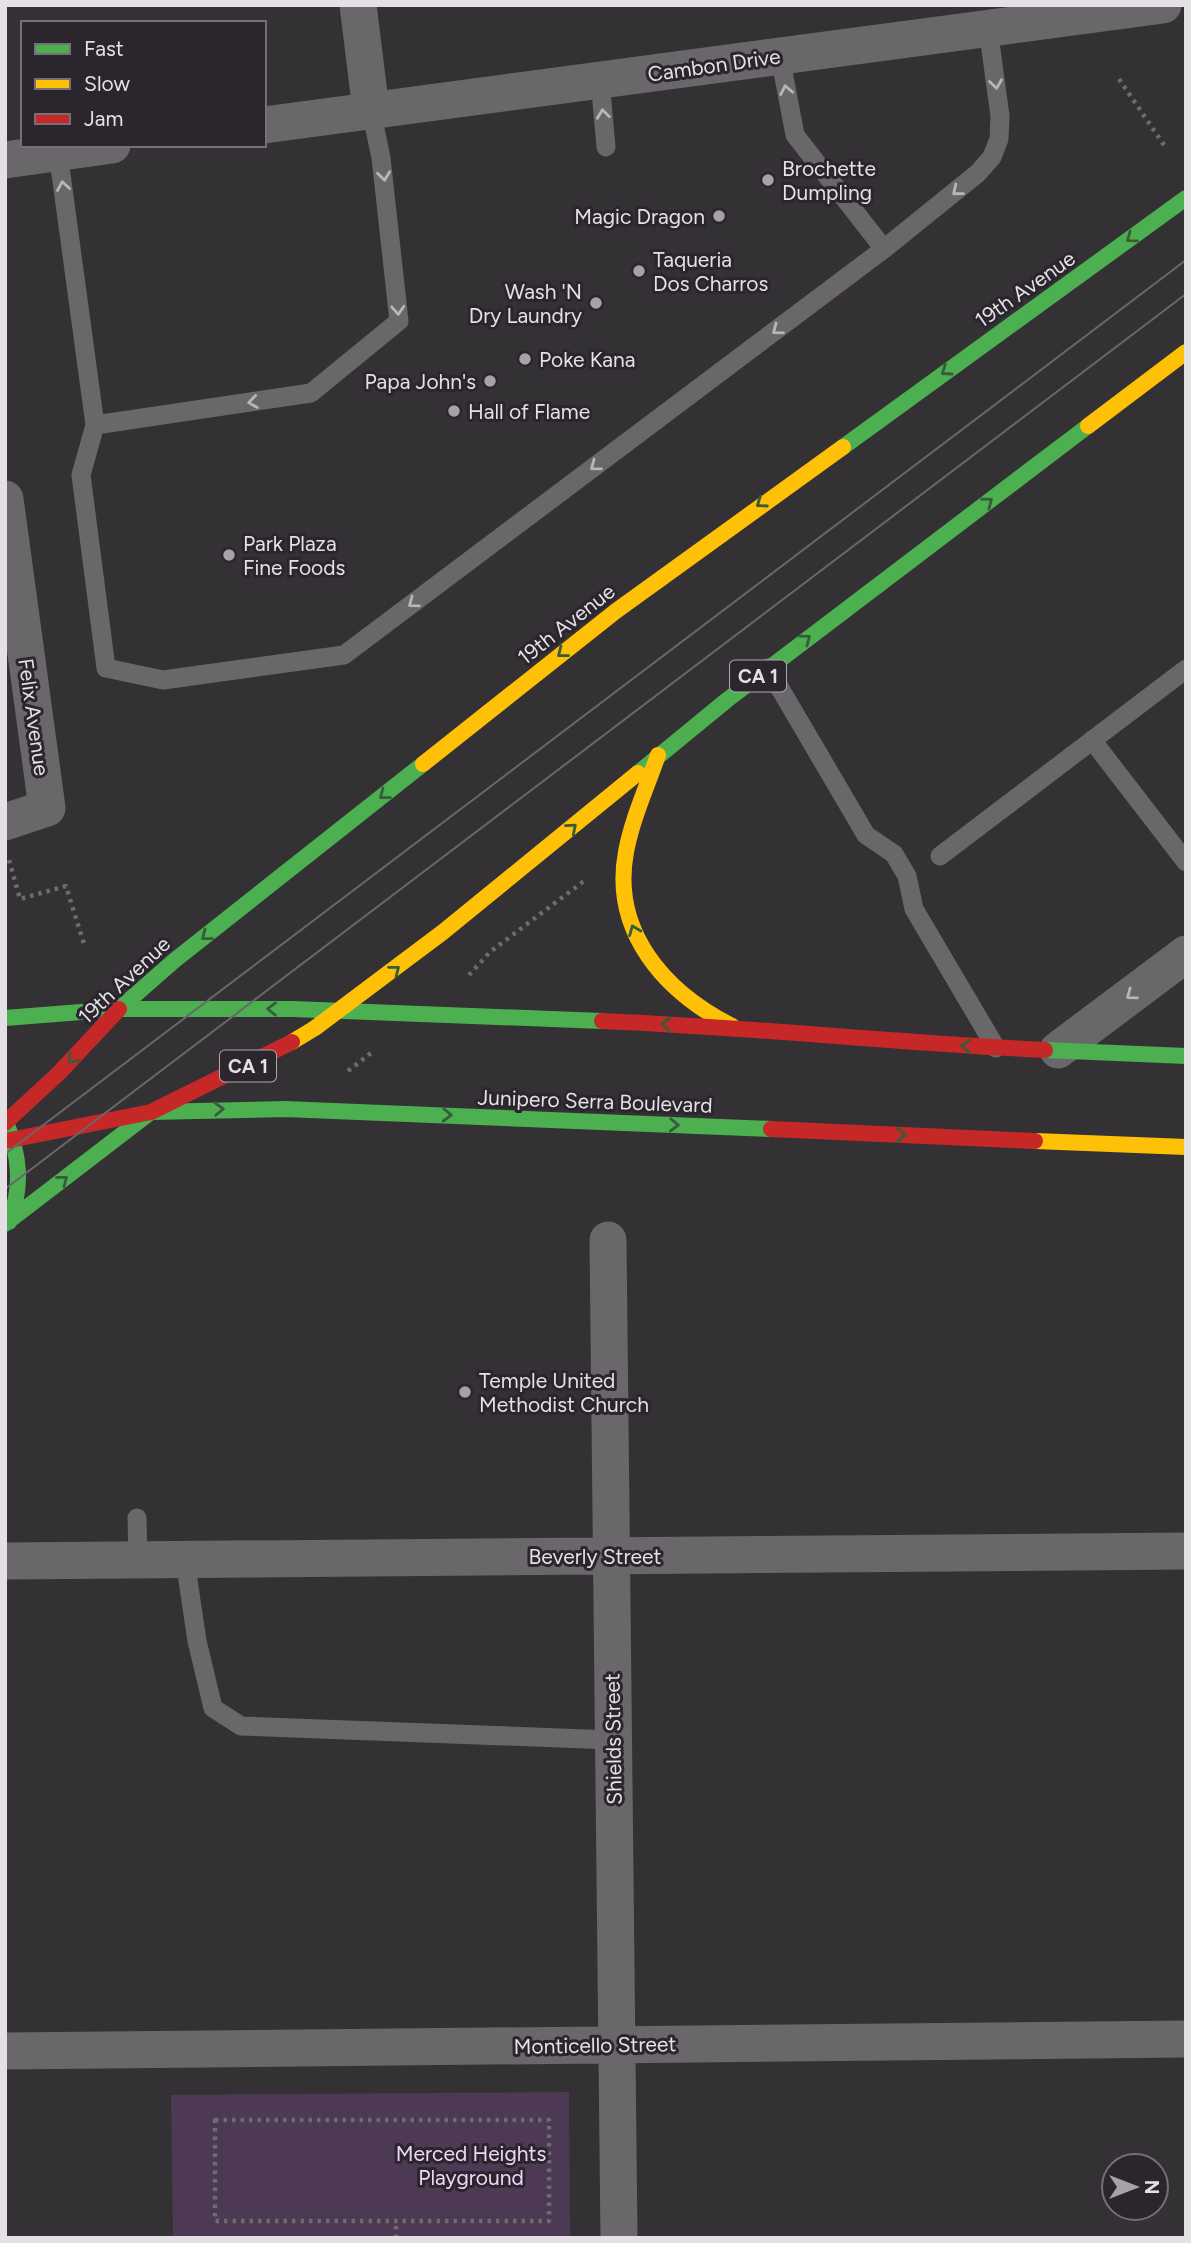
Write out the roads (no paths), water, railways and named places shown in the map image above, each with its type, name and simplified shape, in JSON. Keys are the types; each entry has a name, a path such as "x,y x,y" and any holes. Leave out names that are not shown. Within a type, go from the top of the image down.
{"main road":[{"name":"19th Avenue","path":"6,1122 59,1073 119,1009 185,952 615,611 1186,198"},
{"name":"CA 1","path":"151,1112 265,1057 340,1011 526,867 657,755 768,668 1186,352"},
{"path":"657,755 626,852 623,885 629,918 643,951 671,987 689,1003 732,1026"},
{"path":"5,1018 119,1009 340,1011 732,1026 996,1048 1186,1056"},
{"name":"Junipero Serra Boulevard","path":"9,1140 151,1112 285,1109 1186,1147"},
{"path":"7,1223 151,1112"},
{"path":"6,1122 9,1140 19,1161 19,1193 7,1223"}],"street":[{"path":"358,5 371,110"},
{"name":"Cambon Drive","path":"266,125 1163,5"},
{"path":"5,160 97,147"},
{"name":"Felix Avenue","path":"5,499 47,808 5,822"},
{"path":"1058,1050 1186,954"},
{"name":"Shields Street","path":"607,1240 619,2238"},
{"name":"Beverly Street","path":"5,1561 1186,1551"},
{"name":"Monticello Street","path":"5,2051 1186,2039"}],"lane":[{"path":"58,152 95,425 81,475 106,668 163,680 344,655 884,249 978,173 992,157 999,139 1000,116 988,28"},
{"path":"780,57 795,135 884,249"},
{"path":"600,80 606,147"},
{"path":"95,425 311,393 399,321 381,158 371,110"},
{"path":"768,668 866,835 894,854 907,876 914,909 996,1048"},
{"path":"940,856 1186,669"},
{"path":"1092,740 1186,862"},
{"path":"137,1518 138,1560"},
{"path":"185,1560 197,1641 213,1708 241,1726 613,1740"}],"tram line":[{"path":"5,1154 1186,260"},
{"path":"5,1189 1186,294"}],"place":[{"name":"Brochette Dumpling","path":"768,180"},
{"name":"Magic Dragon","path":"719,216"},
{"name":"Taqueria Dos Charros","path":"639,271"},
{"name":"Wash 'N Dry Laundry","path":"596,303"},
{"name":"Poke Kana","path":"525,359"},
{"name":"Papa John's","path":"490,381"},
{"name":"Hall of Flame","path":"454,411"},
{"name":"Park Plaza Fine Foods","path":"229,555"},
{"name":"Temple United Methodist Church","path":"465,1392"}],"park label":[{"name":"Merced Heights Playground","path":"471,2165"}]}
